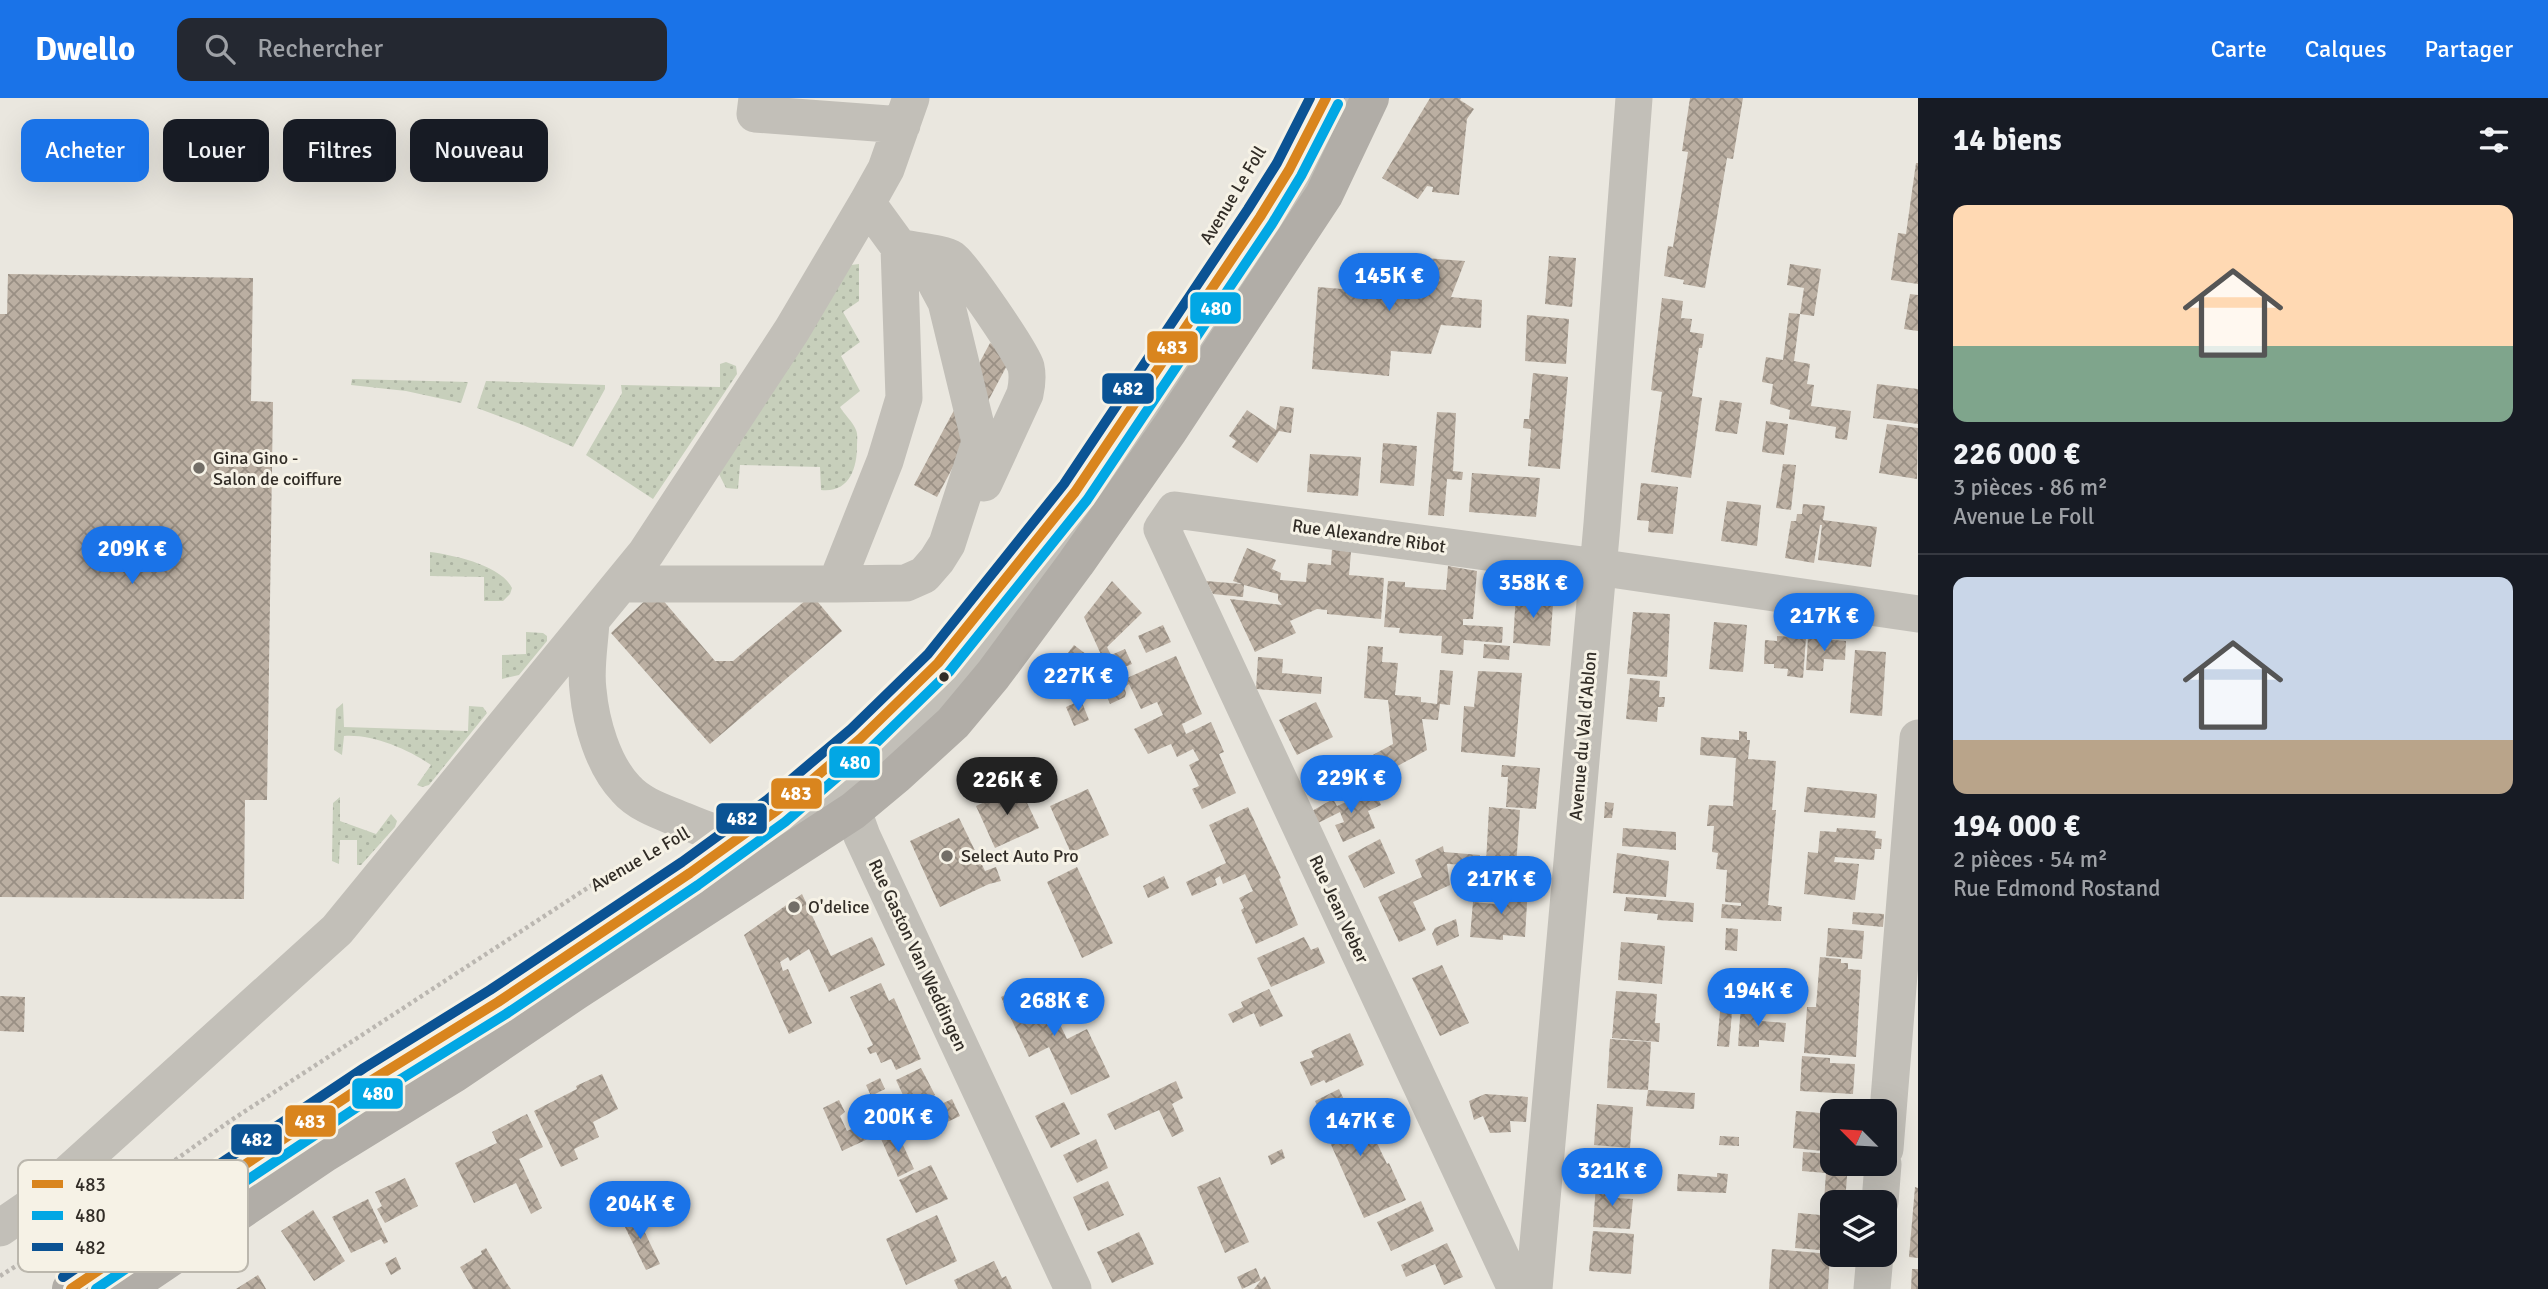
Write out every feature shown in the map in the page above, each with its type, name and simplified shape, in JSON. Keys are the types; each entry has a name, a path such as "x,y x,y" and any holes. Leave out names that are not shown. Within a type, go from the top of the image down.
{"main road":[{"name":"Avenue Le Foll","path":"248,1162 372,1080 498,1002 743,837 860,739 918,682 1014,571 1075,492 1216,285 1289,170 1326,98"},
{"path":"248,1205 325,1153 455,1073 576,990 853,811 953,723 993,675 1076,564 1169,430 1324,195 1370,98"},
{"name":"Avenue Le Foll","path":"71,1289 96,1272"},
{"path":"124,1289 149,1272"}],"street":[{"path":"83,1160 337,930 646,553 786,339 886,169 906,111 755,114 757,98"},
{"path":"325,1153 360,1107 710,882 802,817 918,712 1010,608 1109,477 1279,227 1304,185 1346,98"},
{"name":"Avenue du Val d'Ablon","path":"1534,1289 1597,568 1634,98"},
{"path":"867,203 899,247 930,272 946,302 980,442 947,544"},
{"path":"621,584 906,583 924,575 971,509 999,454 1025,394 1028,380 1026,366 1020,354 952,259 899,247"},
{"path":"836,583 885,461 904,398 899,247"},
{"name":"Rue Alexandre Ribot","path":"1162,529 1175,510 1918,614"},
{"name":"Rue Jean Veber","path":"1162,529 1516,1289"},
{"path":"591,621 588,689 592,710 603,750 611,769 625,789 643,803 662,812 726,836 743,837"},
{"path":"1889,1099 1918,738"},
{"name":"Rue Gaston Van Weddingen","path":"853,811 862,836 1073,1289"},
{"path":"0,1228 18,1216"},
{"path":"1872,1289 1874,1267"}],"path":[{"name":"Avenue Le Foll","path":"175,1160 230,1121 615,870 650,857"},
{"name":"Avenue Le Foll","path":"0,1276 18,1265"}],"green space":[{"path":"859,264 859,301 843,312 860,342 841,356 860,391 840,407 857,434 857,455 850,478 838,488 821,490 820,467 740,465 738,489 726,488 719,474 851,265"},
{"path":"726,362 736,366 737,374 653,499 586,455 622,393 621,385 720,387 720,364"},
{"path":"352,379 468,382 461,403 406,391 351,385"},
{"path":"486,381 605,385 605,389 573,447 477,408"},
{"path":"430,552 487,567 506,580 512,588 510,594 503,601 484,601 484,577 430,576"},
{"path":"526,632 543,633 547,636 547,641 519,675 502,679 502,655 526,654"},
{"path":"343,703 344,727 468,731 469,706 483,707 487,713 429,785 422,787 417,785 431,765 401,748 366,737 344,736 342,755 334,750 336,709"},
{"path":"340,797 340,821 376,834 391,814 397,821 395,827 361,865 357,865 357,840 340,840 339,864 332,861 333,803"}],"building":[{"path":"1430,98 1461,98 1460,100 1474,109 1467,119 1459,195 1432,192 1433,187 1427,186 1418,199 1382,178"},
{"path":"1690,98 1743,98 1733,159 1727,158 1705,288 1683,284 1684,280 1664,276 1668,246 1673,247 1688,152 1682,151"},
{"path":"1916,163 1918,284 1891,280 1898,233 1906,234"},
{"path":"1358,253 1465,261 1451,297 1482,300 1481,328 1441,325 1431,354 1391,351 1389,376 1312,369 1318,287 1354,290"},
{"path":"1549,256 1576,258 1572,307 1545,304"},
{"path":"1790,264 1821,269 1814,316 1800,314 1804,288 1787,285"},
{"path":"8,274 253,278 251,401 273,402 267,800 245,800 244,899 0,897 0,314 7,314"},
{"path":"1910,294 1918,295 1918,331 1904,329"},
{"path":"1662,298 1683,301 1681,318 1692,319 1690,332 1704,334 1702,348 1699,348 1692,396 1702,398 1691,478 1651,472 1662,392 1651,390"},
{"path":"1789,313 1800,314 1794,361 1810,364 1807,384 1814,385 1811,406 1851,411 1847,440 1835,438 1836,427 1789,419 1790,410 1770,404 1773,384 1762,382 1766,357 1783,360"},
{"path":"1527,315 1569,319 1566,364 1525,361"},
{"path":"990,343 1012,356 937,497 914,485"},
{"path":"1533,373 1568,377 1560,469 1528,466 1531,429 1523,428 1524,419 1529,419"},
{"path":"1877,384 1918,389 1918,424 1873,418"},
{"path":"1720,400 1742,403 1737,434 1715,431"},
{"path":"1280,406 1294,408 1291,433 1279,431 1257,463 1232,447 1236,441 1229,436 1247,410 1276,430"},
{"path":"1437,412 1456,413 1453,471 1463,472 1462,480 1447,479 1444,516 1428,515"},
{"path":"1766,421 1788,424 1784,455 1762,452"},
{"path":"1887,424 1918,428 1917,479 1879,473"},
{"path":"1383,443 1417,446 1414,486 1380,483"},
{"path":"1310,454 1361,457 1358,496 1307,492"},
{"path":"1783,464 1796,465 1791,510 1776,508"},
{"path":"1472,473 1540,478 1536,517 1469,512"},
{"path":"1641,483 1678,487 1673,534 1648,532 1649,521 1637,520"},
{"path":"1727,501 1761,505 1757,546 1721,541"},
{"path":"1803,504 1825,506 1823,520 1877,527 1871,567 1818,560 1822,525 1814,563 1785,558 1791,521 1796,521 1797,514 1802,514"},
{"path":"1247,548 1276,560 1272,569 1281,573 1280,580 1306,582 1308,563 1331,565 1332,549 1351,552 1349,575 1384,578 1381,619 1327,614 1327,610 1317,609 1290,621 1296,633 1255,652 1230,599 1282,605 1278,594 1244,585 1243,597 1213,594 1206,581 1242,584 1233,581"},
{"path":"1448,566 1477,571 1473,619 1463,619 1463,625 1503,627 1502,643 1464,640 1463,655 1441,653 1442,636 1399,633 1400,628 1384,627 1388,581 1405,582 1405,587 1446,590"},
{"path":"1112,581 1142,613 1107,647 1111,655 1125,649 1132,664 1122,668 1127,678 1176,656 1202,714 1182,724 1186,734 1211,722 1224,752 1219,754 1236,793 1202,809 1192,789 1199,786 1189,765 1199,760 1193,749 1177,757 1171,744 1148,754 1134,729 1163,715 1157,702 1141,709 1129,684 1124,687 1125,697 1110,704 1105,692 1110,689 1108,683 1113,681 1084,617"},
{"path":"655,591 715,661 733,661 812,595 842,631 710,744 611,633"},
{"path":"1516,593 1546,595 1553,604 1550,646 1513,643"},
{"path":"1633,612 1670,614 1667,677 1627,674"},
{"path":"1714,622 1747,625 1743,672 1709,669"},
{"path":"1163,625 1171,642 1146,653 1138,636"},
{"path":"1777,636 1806,638 1803,678 1787,676 1788,669 1764,664 1765,640 1777,641"},
{"path":"1808,638 1846,641 1845,660 1824,659 1823,671 1806,670"},
{"path":"1484,644 1510,646 1509,660 1483,658"},
{"path":"1074,645 1099,664 1079,689 1055,670"},
{"path":"1368,646 1383,647 1382,662 1398,663 1395,695 1421,697 1421,702 1437,704 1440,670 1453,671 1450,705 1440,704 1438,720 1422,719 1427,750 1379,776 1369,757 1393,744 1388,700 1364,698"},
{"path":"1855,650 1886,652 1882,716 1850,713"},
{"path":"1258,657 1283,659 1282,673 1322,677 1321,694 1256,689"},
{"path":"1478,671 1522,673 1515,757 1461,752 1464,706 1474,707"},
{"path":"1630,678 1660,681 1659,697 1665,697 1664,707 1658,707 1657,722 1626,719"},
{"path":"1081,700 1089,720 1074,726 1066,707"},
{"path":"1316,702 1333,737 1297,755 1279,720"},
{"path":"1739,731 1747,732 1747,740 1750,740 1748,759 1776,761 1772,810 1776,810 1768,905 1782,907 1781,921 1721,918 1722,904 1741,906 1741,903 1725,902 1727,870 1716,869 1718,853 1712,852 1714,826 1707,826 1709,805 1733,806 1736,758 1700,755 1701,737 1739,740"},
{"path":"1502,765 1540,768 1536,809 1506,807 1508,777 1501,777"},
{"path":"1019,786 1039,828 995,848 976,806"},
{"path":"1807,787 1877,794 1875,818 1804,812"},
{"path":"1088,789 1109,835 1071,853 1050,806"},
{"path":"1374,790 1381,805 1368,811 1375,828 1343,842 1335,825 1344,822 1340,812 1318,823 1312,811 1333,799 1337,806"},
{"path":"1605,802 1614,803 1612,818 1604,818"},
{"path":"1248,807 1281,878 1279,879 1298,925 1256,944 1241,910 1244,908 1239,898 1253,891 1245,874 1223,884 1220,876 1215,879 1217,885 1192,896 1186,882 1226,863 1209,825"},
{"path":"1489,807 1520,810 1516,866 1486,863"},
{"name":"Select Auto Pro","path":"959,818 985,871 996,867 1001,881 940,907 910,841"},
{"path":"1623,828 1676,832 1676,850 1622,846"},
{"path":"1837,828 1876,831 1875,838 1882,839 1881,849 1875,849 1874,860 1835,857 1834,862 1859,864 1855,900 1804,894 1808,852 1818,853 1820,831 1836,832"},
{"path":"1380,839 1395,873 1364,888 1348,856"},
{"path":"1443,846 1444,852 1480,855 1479,866 1501,867 1501,882 1470,880 1471,865 1447,864 1450,885 1413,902 1426,930 1399,942 1378,897 1422,877 1415,860"},
{"path":"1617,853 1669,861 1666,897 1613,893"},
{"path":"1077,867 1113,943 1082,958 1047,882"},
{"path":"1164,876 1169,888 1148,898 1143,886"},
{"path":"1508,885 1528,886 1525,937 1503,935 1503,940 1470,937 1473,902 1506,905"},
{"path":"802,894 831,956 872,937 885,965 829,992 809,949 790,961 788,957 780,962 783,971 788,969 812,1023 789,1034 744,935"},
{"path":"1626,897 1694,903 1693,922 1657,920 1658,914 1624,911"},
{"path":"1853,912 1884,914 1883,927 1852,924"},
{"path":"1456,919 1459,936 1437,946 1432,934 1435,928"},
{"path":"1726,928 1738,929 1737,951 1725,950"},
{"path":"1828,928 1864,931 1862,959 1826,956"},
{"path":"1304,937 1311,950 1318,947 1325,963 1271,987 1257,958"},
{"path":"1621,942 1665,946 1662,984 1618,980"},
{"path":"1820,957 1841,959 1841,963 1848,963 1848,969 1861,970 1856,1057 1804,1053 1807,1007 1816,1007"},
{"path":"1442,965 1469,1023 1440,1036 1412,978"},
{"path":"1038,979 1067,1039 1087,1029 1110,1077 1071,1095 1049,1047 1029,1057 1001,997"},
{"path":"1734,982 1760,984 1759,1002 1733,1001"},
{"path":"881,983 889,1001 894,998 921,1059 896,1070 891,1059 881,1063 876,1052 870,1054 867,1048 873,1045 850,997"},
{"path":"1269,989 1283,1016 1260,1027 1254,1013 1233,1023 1228,1014 1243,1007 1241,1002"},
{"path":"1616,991 1657,994 1655,1023 1660,1023 1659,1042 1612,1038"},
{"path":"0,996 25,997 24,1032 0,1031"},
{"path":"1721,1000 1733,1001 1729,1047 1717,1046"},
{"path":"1741,1004 1750,1005 1750,1009 1762,1010 1761,1021 1786,1023 1784,1042 1759,1040 1759,1047 1738,1046"},
{"path":"1350,1033 1364,1065 1326,1083 1324,1080 1311,1086 1300,1062 1314,1057 1311,1051"},
{"path":"1610,1039 1651,1042 1648,1090 1607,1088"},
{"path":"1802,1056 1830,1058 1830,1063 1855,1064 1853,1094 1800,1091"},
{"path":"921,1068 935,1095 909,1108 896,1080"},
{"path":"602,1074 618,1109 593,1122 599,1137 574,1149 578,1159 561,1167 534,1111"},
{"path":"880,1078 885,1089 871,1096 866,1085"},
{"path":"1176,1081 1183,1098 1172,1104 1184,1131 1172,1137 1159,1110 1115,1130 1107,1114"},
{"path":"1339,1089 1356,1125 1366,1120 1406,1200 1364,1218 1328,1138 1337,1134 1332,1122 1326,1125 1315,1101"},
{"path":"1648,1090 1695,1093 1694,1109 1646,1106"},
{"path":"1485,1094 1528,1097 1526,1122 1510,1121 1511,1132 1490,1133 1483,1116 1474,1120 1469,1101"},
{"path":"952,1099 960,1116 926,1132 918,1115"},
{"path":"839,1100 845,1112 840,1116 847,1131 863,1124 870,1138 842,1151 823,1108"},
{"path":"1064,1102 1080,1134 1051,1148 1035,1116"},
{"path":"1597,1104 1633,1107 1630,1148 1594,1145"},
{"path":"1796,1111 1820,1113 1820,1151 1793,1148"},
{"path":"527,1114 543,1147 519,1159 542,1208 531,1214 516,1183 474,1203 455,1163 497,1143 492,1132"},
{"path":"897,1132 914,1169 898,1177 881,1139"},
{"path":"1720,1136 1739,1137 1739,1146 1719,1145"},
{"path":"1096,1139 1108,1168 1077,1183 1063,1155"},
{"path":"1282,1149 1285,1158 1271,1165 1268,1156"},
{"path":"1803,1152 1820,1153 1820,1172 1802,1171"},
{"path":"931,1165 948,1199 916,1213 899,1180"},
{"path":"1717,1173 1728,1174 1726,1193 1677,1191 1678,1174 1717,1177"},
{"path":"1826,1176 1847,1176 1846,1190 1825,1190"},
{"path":"1220,1177 1249,1242 1225,1253 1197,1187"},
{"path":"405,1178 418,1206 385,1223 377,1209 382,1206 375,1192"},
{"path":"1108,1181 1124,1215 1088,1231 1073,1197"},
{"path":"1596,1184 1619,1185 1617,1198 1633,1199 1630,1229 1593,1227"},
{"path":"1915,1187 1918,1188 1918,1258 1909,1257"},
{"path":"368,1199 388,1242 384,1244 381,1239 351,1253 332,1217"},
{"path":"1421,1201 1434,1231 1391,1251 1377,1222"},
{"path":"313,1210 345,1261 314,1281 281,1231"},
{"path":"635,1212 660,1264 646,1270 621,1219"},
{"path":"1798,1213 1820,1215 1820,1250 1795,1248"},
{"path":"937,1215 957,1261 906,1285 886,1239"},
{"path":"1593,1231 1634,1234 1631,1274 1589,1271"},
{"path":"1139,1232 1154,1264 1112,1283 1097,1252"},
{"path":"1447,1243 1463,1277 1444,1285 1435,1264 1406,1277 1401,1265"},
{"path":"486,1248 511,1289 473,1289 460,1267 482,1254 481,1251"},
{"path":"1772,1249 1820,1253 1820,1267 1829,1267 1828,1289 1769,1289"},
{"path":"396,1257 401,1269 391,1275 385,1263"},
{"path":"994,1261 1002,1278 1006,1276 1012,1289 958,1289 954,1280"},
{"path":"1256,1268 1261,1280 1242,1289 1237,1277"},
{"path":"1912,1269 1918,1269 1918,1289 1911,1289"},
{"path":"258,1275 266,1289 236,1289"},
{"path":"1265,1276 1271,1289 1254,1289"}],"transit line":[{"name":"482","path":"226,1160 364,1068 490,990 682,862 767,800 851,729 928,654 1064,484 1248,209 1277,163 1310,98"},
{"name":"483","path":"248,1162 372,1080 498,1002 690,873 776,811 860,739 938,663 1075,492 1260,217 1289,170 1326,98"},
{"name":"480","path":"248,1180 380,1092 506,1014 698,885 785,822 870,749 949,672 1087,500 1272,224 1301,176 1338,104"},
{"name":"482","path":"63,1277 70,1272"},
{"name":"483","path":"71,1289 96,1272"},
{"name":"480","path":"96,1289 121,1272"}],"place":[{"name":"Gina Gino - Salon de coiffure","path":"199,468"},
{"name":"Select Auto Pro","path":"947,856"},
{"name":"O'delice","path":"794,907"}]}
